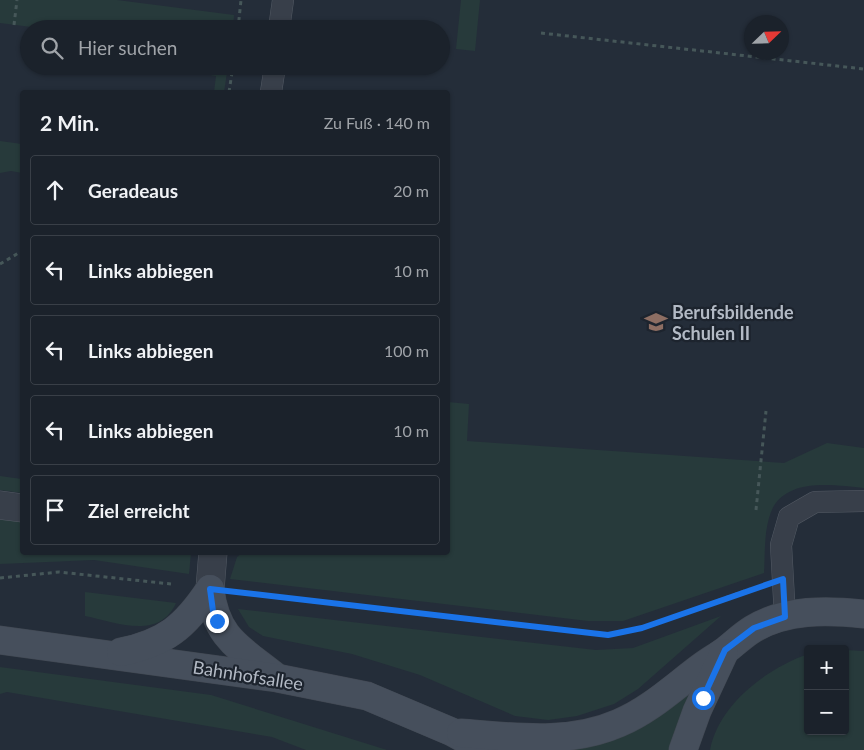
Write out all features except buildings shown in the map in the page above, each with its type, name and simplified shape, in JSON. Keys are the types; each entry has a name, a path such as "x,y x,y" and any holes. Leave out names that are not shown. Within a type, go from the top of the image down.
{"main road":[{"path":"110,654 156,642 172,633 196,610 210,589"},
{"path":"210,589 213,611 233,644 277,678"},
{"path":"461,741 583,735 619,724 653,705 754,628 785,617 830,610 864,614"},
{"name":"Bahnhofsallee","path":"0,640 277,678 367,696 461,741 485,750"},
{"path":"684,750 696,711 725,650"}],"street":[{"path":"0,505 20,508"},
{"path":"210,589 213,555"}],"lane":[{"path":"281,20 283,0"},
{"path":"271,90 274,75"},
{"path":"785,617 781,544 789,517 815,502 864,502"}],"path":[{"path":"14,25 17,0"},
{"path":"239,20 242,0"},
{"path":"541,33 864,69"},
{"path":"230,90 232,75"},
{"path":"0,264 20,252"},
{"path":"761,461 766,412"},
{"path":"0,578 59,572 100,575 608,635 642,628 783,579"}],"shaded area":[{"path":"0,0 117,0 234,15 234,20 20,20 20,26 0,23"},
{"path":"461,0 480,0 475,51 456,49"},
{"path":"210,75 227,75 224,90 214,90 216,76"},
{"path":"0,141 20,144 20,173 11,171 0,173"},
{"path":"450,402 469,404 467,441 784,463 827,443 864,448 864,488 823,485 809,486 795,489 784,495 775,505 767,525 764,573 623,621 588,621 230,579 237,557 240,555 450,555"},
{"path":"0,476 20,479 20,493 0,490"},
{"path":"0,519 20,522 20,555 191,555 189,574 94,560 0,564"},
{"path":"85,592 176,603 168,615 159,622 148,625 122,625 85,616"},
{"path":"238,609 596,650 633,648 721,616 638,689 614,704 577,716 548,720 515,716 420,675 352,654 263,636 249,627"},
{"path":"849,650 864,651 864,750 710,750 715,733 734,703 761,679 804,656 804,735 849,735"},
{"path":"0,667 211,695 387,750 306,750 272,737 7,692 0,694"},
{"path":"705,687 675,750 553,750 676,694"}],"place":[{"name":"Berufsbildende Schulen II","path":"656,322"}],"route":[{"path":"217,621 213,611 210,589 608,635 642,628 783,579 785,617 754,628 725,650 703,698"}]}
